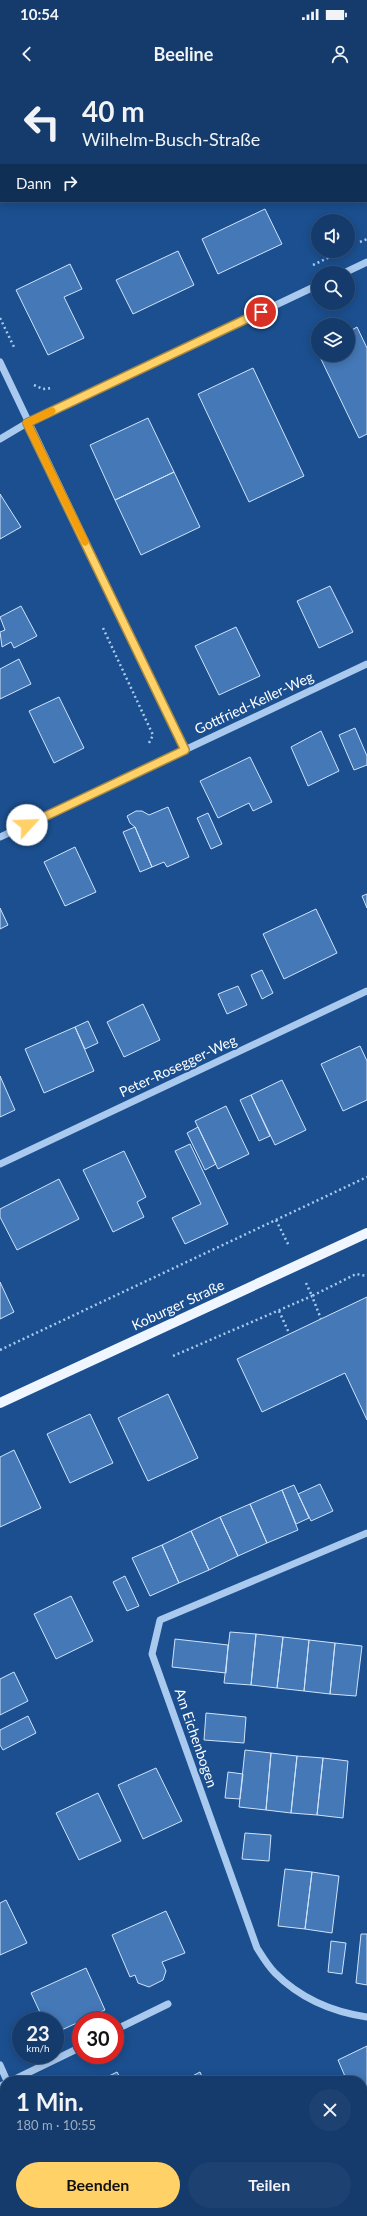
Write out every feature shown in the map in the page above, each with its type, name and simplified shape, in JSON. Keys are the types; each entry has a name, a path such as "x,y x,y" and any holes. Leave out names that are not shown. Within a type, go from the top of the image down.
{"main road":[{"name":"Koburger Straße","path":"0,1403 367,1233"}],"street":[{"path":"355,268 367,262"},
{"path":"0,439 27,423 311,288"},
{"path":"0,362 27,423 185,750"},
{"name":"Gottfried-Keller-Weg","path":"0,837 367,664"},
{"name":"Peter-Rosegger-Weg","path":"0,1164 367,991"},
{"name":"Am Eichenbogen","path":"367,1533 160,1620 152,1654 256,1948 275,1973 306,1997 344,2014 367,2017"},
{"path":"124,2026 168,2004"},
{"path":"21,2076 72,2051"},
{"path":"0,2065 5,2076"}],"path":[{"path":"310,266 327,258"},
{"path":"0,1350 367,1177"},
{"path":"276,1220 298,1265 321,1319"},
{"path":"173,1356 279,1311 356,1274 367,1276"},
{"path":"279,1311 289,1334"}],"building":[{"path":"265,209 282,244 218,274 202,239"},
{"path":"178,251 194,285 133,314 116,280"},
{"path":"70,264 82,289 64,297 84,338 48,355 16,290"},
{"path":"357,327 367,348 367,434 359,438 322,362 355,362 355,328"},
{"path":"253,368 304,476 249,502 198,394"},
{"path":"148,418 174,472 115,500 90,445"},
{"path":"174,472 200,527 141,555 115,500"},
{"path":"0,494 21,527 0,539"},
{"path":"330,586 353,632 319,648 297,601"},
{"path":"21,606 37,636 14,648 11,642 2,647 0,632 5,630 0,617"},
{"path":"236,627 260,676 219,695 195,646"},
{"path":"19,659 31,684 0,699 0,669"},
{"path":"59,697 84,748 54,763 29,711"},
{"path":"355,728 367,756 367,765 354,770 339,735"},
{"path":"321,731 339,771 308,786 291,747"},
{"path":"250,757 272,802 253,811 249,803 218,818 200,781"},
{"path":"168,807 189,857 167,867 164,862 152,867 135,827 130,823 127,816 136,811 142,811 149,815"},
{"path":"208,813 222,844 211,849 197,818"},
{"path":"135,827 152,867 140,872 123,832"},
{"path":"75,847 96,892 65,906 44,862"},
{"path":"367,894 367,908 362,896"},
{"path":"0,908 8,925 0,929"},
{"path":"316,909 337,953 284,979 263,934"},
{"path":"262,970 273,993 262,999 251,975"},
{"path":"238,986 247,1005 227,1014 218,994"},
{"path":"143,1004 160,1040 124,1057 107,1022"},
{"path":"88,1021 98,1043 85,1049 75,1027"},
{"path":"75,1027 94,1071 44,1093 25,1049"},
{"path":"360,1046 367,1061 367,1100 343,1111 321,1064"},
{"path":"0,1076 15,1110 0,1117"},
{"path":"282,1080 306,1130 275,1145 251,1095"},
{"path":"251,1095 270,1136 259,1141 240,1100"},
{"path":"226,1106 249,1154 218,1169 195,1121"},
{"path":"198,1127 216,1164 205,1170 187,1133"},
{"path":"190,1144 228,1224 185,1244 172,1218 201,1204 175,1151"},
{"path":"124,1151 146,1197 137,1202 144,1217 113,1232 83,1170"},
{"path":"59,1179 79,1219 17,1250 0,1217 0,1209"},
{"path":"0,1282 14,1312 0,1319"},
{"path":"367,1297 367,1420 345,1373 262,1412 237,1359"},
{"path":"168,1394 198,1458 148,1481 118,1418"},
{"path":"90,1414 113,1463 70,1483 47,1434"},
{"path":"14,1450 41,1508 0,1527 0,1457"},
{"path":"320,1484 333,1511 311,1521 298,1494"},
{"path":"294,1485 309,1518 296,1524 282,1490"},
{"path":"282,1490 298,1530 267,1543 250,1504"},
{"path":"250,1504 267,1543 238,1556 220,1517"},
{"path":"220,1517 238,1556 209,1570 191,1531"},
{"path":"191,1531 209,1570 179,1583 162,1545"},
{"path":"162,1545 179,1583 150,1596 132,1558"},
{"path":"125,1576 139,1606 127,1611 113,1582"},
{"path":"71,1596 93,1641 56,1659 34,1614"},
{"path":"230,1632 256,1634 251,1685 224,1683"},
{"path":"256,1634 283,1637 277,1688 251,1685"},
{"path":"283,1637 309,1640 304,1691 277,1688"},
{"path":"175,1639 228,1645 226,1673 172,1667"},
{"path":"309,1640 335,1643 330,1694 304,1691"},
{"path":"335,1643 362,1646 356,1696 330,1694"},
{"path":"14,1672 28,1701 0,1715 0,1679"},
{"path":"206,1713 246,1717 244,1743 204,1740"},
{"path":"28,1716 36,1733 3,1750 0,1745 0,1730"},
{"path":"245,1750 271,1753 266,1810 239,1807"},
{"path":"271,1753 297,1756 291,1813 266,1810"},
{"path":"297,1756 323,1758 317,1815 291,1813"},
{"path":"323,1758 348,1761 343,1818 317,1815"},
{"path":"156,1768 182,1821 143,1839 118,1785"},
{"path":"228,1772 243,1774 240,1799 225,1798"},
{"path":"98,1793 121,1841 79,1860 56,1813"},
{"path":"245,1833 271,1835 269,1861 242,1859"},
{"path":"285,1869 312,1872 305,1929 278,1926"},
{"path":"312,1872 339,1876 332,1933 305,1929"},
{"path":"6,1900 27,1943 0,1955 0,1903"},
{"path":"166,1911 185,1953 162,1962 166,1971 163,1980 149,1987 138,1983 135,1975 130,1977 112,1935"},
{"path":"361,1934 367,1934 367,1985 356,1983"},
{"path":"331,1941 346,1943 342,1974 328,1972"},
{"path":"86,1968 105,2010 101,2012 72,2012 72,2025 64,2029 64,2012 40,2012 31,1993"},
{"path":"367,2046 367,2076 345,2076 338,2060"},
{"path":"117,2072 119,2076 109,2076"},
{"path":"200,2072 202,2076 192,2076"}],"slow traffic":[{"path":"52,411 27,423 85,542"}],"route":[{"path":"27,825 185,750 27,423 261,312"}]}
